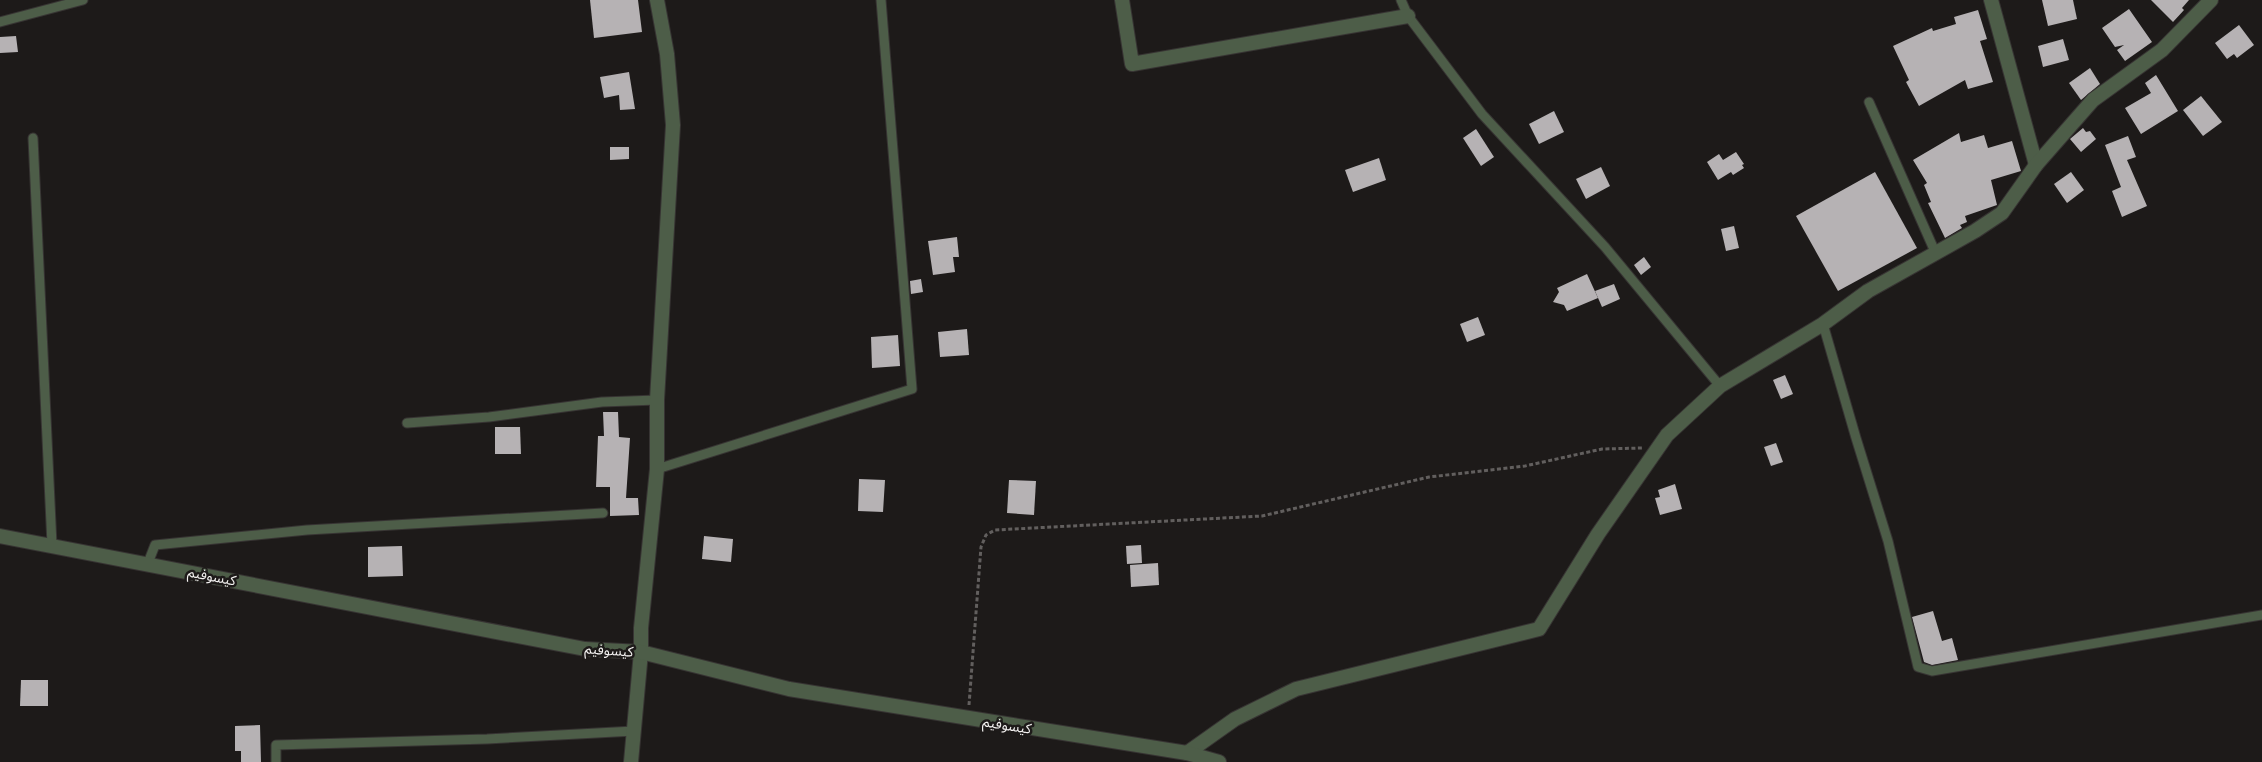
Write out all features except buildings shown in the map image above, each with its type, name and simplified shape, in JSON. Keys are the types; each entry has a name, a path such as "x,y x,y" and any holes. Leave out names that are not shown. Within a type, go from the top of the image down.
{"street":[{"path":"631,762 642,652 641,628 657,469 657,400 673,125 667,54 657,0"},
{"path":"1122,0 1132,64 1408,16"},
{"path":"1991,0 2036,165"},
{"path":"1187,753 1235,720 1296,689 1539,629 1598,534 1667,435 1720,386 1824,324 1868,291 1936,254 2002,213 2036,165 2093,100 2162,50 2210,0"},
{"name":"كيسوفيم","path":"0,536 148,563 585,649 642,652 789,689 1187,753 1219,762"}],"lane":[{"path":"0,22 83,0"},
{"path":"657,469 912,389 882,0"},
{"path":"1401,0 1408,16 1482,114 1605,247 1720,386"},
{"path":"1869,102 1936,254"},
{"path":"32,138 52,545"},
{"path":"1824,324 1856,438 1888,541 1918,667 1932,671 2262,615"},
{"path":"408,423 489,416 602,402 657,400"},
{"path":"148,563 155,545 307,530 603,513"},
{"path":"276,762 276,745 487,739 634,731"}],"path":[{"path":"968,718 981,546 986,536 995,530 1262,516 1429,477 1525,466 1602,449 1659,447"}]}
